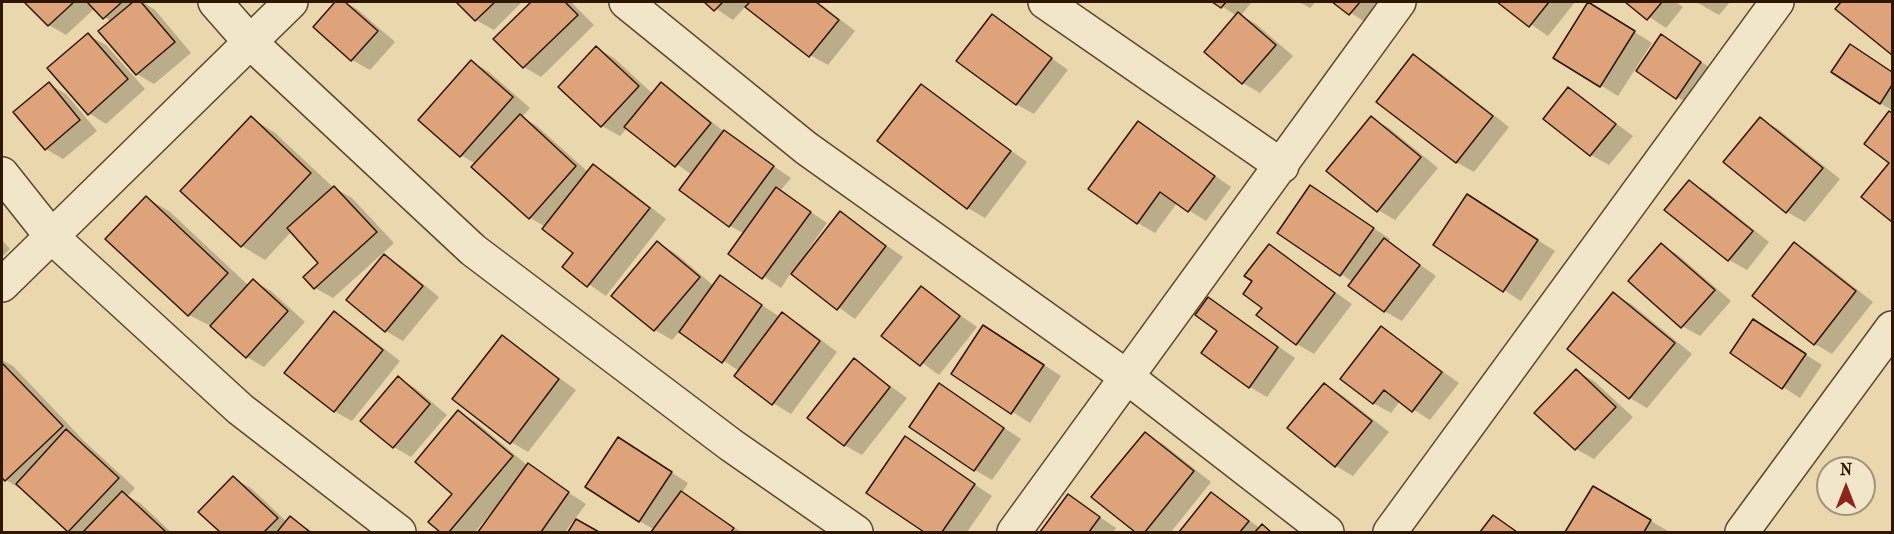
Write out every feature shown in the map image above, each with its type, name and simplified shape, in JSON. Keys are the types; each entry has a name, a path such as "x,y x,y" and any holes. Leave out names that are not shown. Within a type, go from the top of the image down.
{"street":[{"path":"215,2 250,43 473,250 731,446 856,532"},
{"path":"2,285 291,2"},
{"path":"626,2 806,148 1127,377 1327,532"},
{"path":"1045,2 1282,166"},
{"path":"1014,532 1399,2"},
{"path":"1390,532 1778,2"},
{"path":"2,174 52,237 240,409 399,532"},
{"path":"1742,532 1893,328"}],"building":[{"path":"24,2 74,2 48,26"},
{"path":"87,2 122,2 103,19"},
{"path":"133,2 141,2 175,42 136,75 98,31"},
{"path":"335,2 345,2 378,31 351,61 313,27"},
{"path":"456,2 495,2 475,21"},
{"path":"531,2 565,2 578,15 523,68 493,39"},
{"path":"704,2 723,2 714,11"},
{"path":"750,2 816,2 839,20 809,57 745,7"},
{"path":"1212,2 1226,2 1221,8"},
{"path":"1332,2 1360,2 1349,15"},
{"path":"1497,2 1549,2 1529,27"},
{"path":"1588,2 1635,31 1600,87 1553,58"},
{"path":"1625,2 1662,2 1647,20"},
{"path":"1841,2 1892,2 1892,55 1835,9"},
{"path":"1238,12 1276,45 1242,84 1204,52"},
{"path":"992,14 1052,58 1016,105 956,61"},
{"path":"88,33 128,79 88,115 47,68"},
{"path":"1661,34 1701,62 1676,99 1636,71"},
{"path":"1850,44 1892,72 1892,85 1880,104 1831,72"},
{"path":"596,46 639,86 601,127 558,87"},
{"path":"1413,54 1493,116 1456,163 1376,102"},
{"path":"471,60 513,97 460,157 418,120"},
{"path":"49,82 80,120 45,150 13,112"},
{"path":"661,82 711,123 675,167 624,127"},
{"path":"921,84 1011,151 967,209 877,141"},
{"path":"1568,87 1616,124 1590,156 1543,119"},
{"path":"1889,111 1892,113 1892,222 1861,197 1889,163 1864,144"},
{"path":"520,114 576,166 529,219 471,167"},
{"path":"251,116 311,173 241,247 180,191"},
{"path":"1371,116 1421,157 1377,212 1326,171"},
{"path":"1760,117 1823,168 1786,213 1723,162"},
{"path":"1138,121 1215,176 1188,212 1160,192 1137,224 1088,189"},
{"path":"724,130 774,166 729,227 679,190"},
{"path":"593,164 650,208 587,287 562,267 573,253 542,229"},
{"path":"1689,180 1753,231 1728,261 1664,210"},
{"path":"1310,185 1374,228 1340,276 1277,233"},
{"path":"334,186 377,232 314,289 303,277 318,263 287,228"},
{"path":"776,187 811,212 762,279 728,254"},
{"path":"1467,194 1538,240 1503,292 1433,245"},
{"path":"146,196 228,273 188,316 105,239"},
{"path":"840,211 886,246 837,310 791,274"},
{"path":"1384,238 1420,265 1384,312 1348,286"},
{"path":"657,241 700,277 654,331 611,296"},
{"path":"1794,242 1856,291 1814,345 1752,296"},
{"path":"1661,243 1715,290 1681,328 1628,281"},
{"path":"1269,244 1335,293 1296,345 1256,315 1262,308 1243,294 1252,281 1244,276"},
{"path":"384,254 423,286 385,332 346,300"},
{"path":"720,275 762,305 722,363 679,332"},
{"path":"253,279 288,311 246,358 210,326"},
{"path":"921,286 960,316 920,366 881,336"},
{"path":"1613,292 1675,343 1629,399 1567,349"},
{"path":"1208,297 1278,347 1249,388 1201,353 1217,331 1195,315"},
{"path":"334,311 383,350 334,412 284,373"},
{"path":"782,312 820,341 772,405 734,376"},
{"path":"1753,319 1806,354 1782,389 1730,353"},
{"path":"983,325 1044,365 1011,414 951,374"},
{"path":"1381,326 1442,372 1412,412 1384,390 1373,404 1340,379"},
{"path":"502,335 559,379 510,444 452,399"},
{"path":"854,358 890,387 844,446 807,418"},
{"path":"2,363 63,426 5,481 2,478"},
{"path":"1576,369 1616,407 1575,450 1534,413"},
{"path":"398,376 430,404 393,448 360,421"},
{"path":"939,383 1004,428 974,471 909,427"},
{"path":"1324,383 1372,421 1335,467 1287,428"},
{"path":"458,410 513,456 449,532 440,532 428,522 452,494 415,462"},
{"path":"66,429 119,478 68,532 16,484"},
{"path":"1145,432 1194,471 1145,532 1135,532 1091,497"},
{"path":"905,436 975,484 942,532 924,532 866,493"},
{"path":"618,437 672,472 639,522 585,487"},
{"path":"528,463 569,492 541,532 478,532"},
{"path":"233,476 278,518 264,532 220,532 198,512"},
{"path":"1593,486 1651,520 1644,532 1565,532"},
{"path":"122,491 166,532 83,532"},
{"path":"681,491 734,528 731,532 651,532"},
{"path":"1211,492 1249,521 1240,532 1179,532"},
{"path":"1068,494 1100,517 1089,532 1040,532"},
{"path":"1493,515 1517,532 1480,532"},
{"path":"290,516 310,532 277,532"},
{"path":"576,519 599,532 568,532"},
{"path":"1262,524 1271,532 1255,532"}]}
